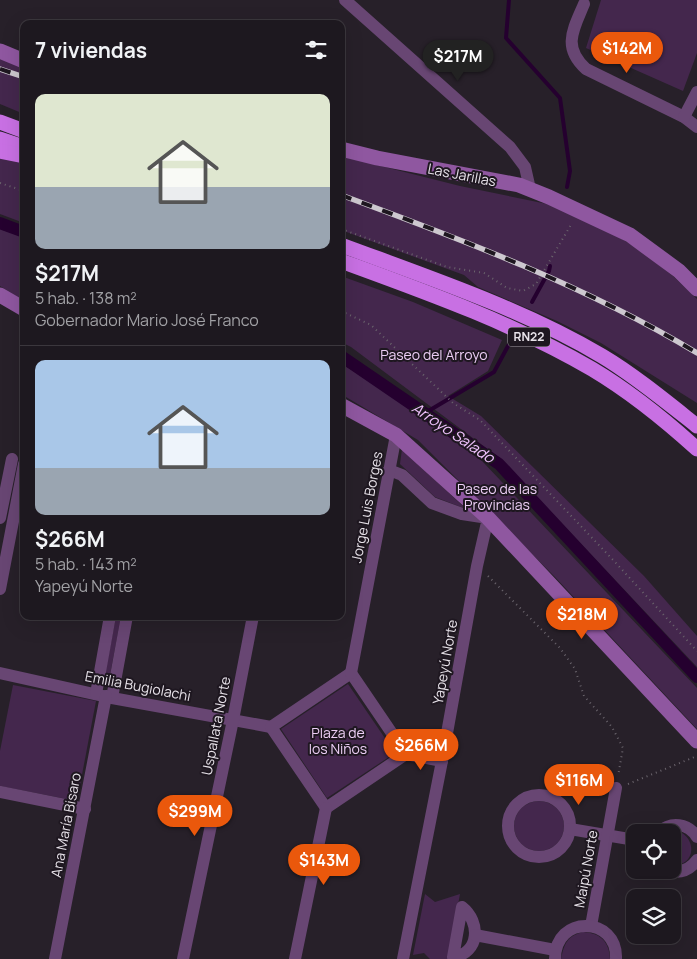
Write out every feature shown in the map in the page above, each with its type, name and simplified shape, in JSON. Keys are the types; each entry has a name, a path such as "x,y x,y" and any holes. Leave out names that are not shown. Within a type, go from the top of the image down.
{"highway":[{"path":"0,122 20,130"},
{"path":"0,139 20,146"},
{"path":"0,151 20,155"},
{"name":"RN22","path":"345,247 506,309 564,336 604,357 697,426"},
{"name":"RN22","path":"345,263 496,321 559,351 622,388 697,449"},
{"path":"604,357 697,412"}],"street":[{"path":"345,0 510,147 525,167 530,189"},
{"path":"584,4 574,30 571,46 577,61 586,69 684,116 697,127"},
{"path":"0,52 20,60"},
{"path":"684,116 697,92"},
{"name":"Las Jarillas","path":"345,150 377,158 519,185 530,189 630,235 679,271 697,289"},
{"path":"0,295 20,307"},
{"path":"345,407 396,435 488,518 697,741"},
{"name":"Jorge Luis Borges","path":"351,673 396,435"},
{"path":"0,518 15,460"},
{"path":"0,589 15,460"},
{"path":"389,470 402,475 432,503 462,514 488,518"},
{"name":"Yapeyú Norte","path":"403,959 442,761 477,566 488,518"},
{"name":"Ana María Bisaro","path":"105,696 110,620"},
{"name":"Ana María Bisaro","path":"55,959 105,696 126,620"},
{"name":"Uspallata Norte","path":"183,959 252,620"},
{"name":"Emilia Bugiolachi","path":"0,673 105,696 271,727"},
{"path":"326,808 271,727 351,673 406,754 442,761"},
{"path":"295,959 326,808 406,754"},
{"name":"Maipú Norte","path":"591,926 616,788"},
{"path":"0,792 85,808"},
{"path":"547,796 556,800 564,807 569,816 570,829 566,843 560,850 552,855 534,857 525,854 517,848 508,831 508,821 515,808 527,798 547,796"},
{"path":"681,825 690,829 697,837"},
{"path":"570,829 626,838"},
{"path":"681,872 688,869 697,860"},
{"path":"475,934 555,954 558,942 564,934 572,928 591,926 602,930 610,937 615,946 616,959"}],"path":[{"path":"0,183 20,190"},
{"path":"345,230 447,267 484,273 507,288 524,291 536,284 580,211"},
{"path":"345,313 372,325 453,404 480,420 614,560 697,651"},
{"path":"477,566 560,648 575,668 584,696 612,727 623,748 616,788"},
{"path":"616,788 697,756"}],"green space":[{"path":"601,0 697,0 697,53 683,91 586,48"},
{"path":"0,56 20,64 20,112 0,104"},
{"path":"0,156 20,162 20,222 0,214"},
{"path":"345,157 460,186 557,206 606,229 641,251 673,276 697,299 697,403 601,343 557,321 478,287 464,275 345,231"},
{"path":"0,229 20,236 20,298 0,286"},
{"name":"Paseo del Arroyo","path":"345,277 413,302 502,340 488,371 448,396 481,416 644,576 697,636 697,667 501,459 345,344"},
{"name":"Paseo de las Provincias","path":"345,366 370,380 482,461 697,688 697,729 555,577 418,440 345,396"},
{"path":"402,449 466,509 435,497 400,464"},
{"path":"115,620 120,620 108,686 103,685"},
{"name":"Plaza de los Niños","path":"348,684 395,753 327,798 281,729"},
{"path":"13,685 96,701 77,801 0,786 0,751"},
{"path":"539,801 548,803 559,812 564,826 562,835 553,846 539,851 530,849 519,840 514,826 516,817 525,806"},
{"path":"681,833 688,839 691,845 690,857 681,864"},
{"path":"425,894 435,902 460,894 448,959 430,959 424,953 413,955"},
{"path":"583,932 595,934 606,943 610,959 561,959 567,941"}],"waterway":[{"path":"509,0 506,38 560,98 570,171 567,187"},
{"name":"Arroyo Salado","path":"0,223 20,230"},
{"path":"532,302 550,266"},
{"path":"425,413 494,372 508,346"},
{"name":"Arroyo Salado","path":"345,359 499,464 697,677"}],"railway":[{"path":"0,69 20,76"},
{"path":"345,196 478,247 568,285 612,306 697,353"}]}
